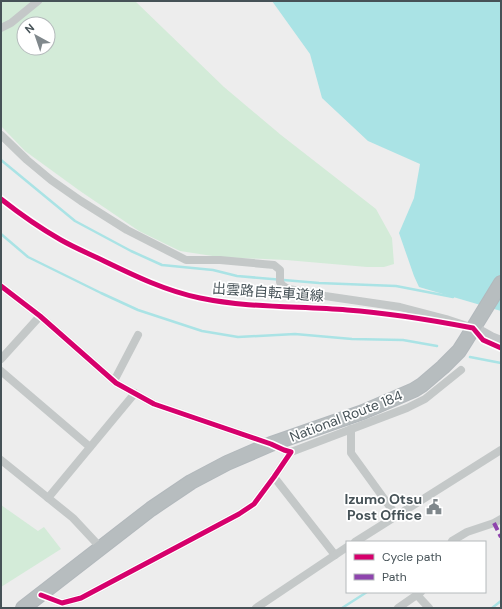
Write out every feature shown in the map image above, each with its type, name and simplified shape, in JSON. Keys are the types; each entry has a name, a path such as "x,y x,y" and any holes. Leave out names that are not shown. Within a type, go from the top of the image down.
{"highway":[{"name":"National Route 184","path":"23,608 151,509 190,482 227,463 271,444 363,412 414,390 422,385 443,367 459,350 501,283"}],"main road":[{"path":"477,323 491,338 501,342"}],"street":[{"path":"1,28 11,23 38,1"},
{"path":"1,135 27,160 69,192 127,230 186,260 220,260 274,265 280,270 282,285 288,289 400,308 446,319 477,323"},
{"path":"1,286 40,316 114,381 154,404 291,452"},
{"path":"1,359 40,316"},
{"path":"114,381 138,335"},
{"path":"41,595 62,603 81,598 239,514 254,504 291,452 407,408 425,399 461,370"},
{"path":"1,371 90,447"},
{"path":"48,498 135,393"},
{"path":"351,429 351,453 393,511 394,517"},
{"path":"358,541 501,450"},
{"path":"1,460 73,518 101,548"},
{"path":"274,477 335,555"},
{"path":"452,541 467,532 494,523 501,519"},
{"path":"256,608 346,549"},
{"path":"398,608 419,593 429,608"}],"green space":[{"path":"1,1 135,1 224,87 281,135 376,209 392,238 394,264 384,267 367,267 286,260 219,257 180,251 139,231 25,151 1,126"},
{"path":"1,505 38,531 44,527 61,549 1,587"}],"water":[{"path":"272,1 501,1 501,311 419,287 399,233 414,198 420,164 368,141 322,98 310,54"}],"waterway":[{"path":"1,160 75,221 131,251 162,265 213,270 237,276 319,283 396,286 453,297"},
{"path":"1,234 28,257 101,293 138,310 202,331 238,337 295,334 352,339 403,340 437,346"},
{"path":"470,357 501,363"},
{"path":"342,608 365,593"},
{"path":"492,608 501,601"}],"marked path":[{"path":"494,523 501,537"}],"cycle path":[{"name":"出雲路自転車道線","path":"1,199 38,226 66,243 139,277 187,295 236,304 363,311 442,322 473,328 483,340 501,348"},
{"path":"1,286 40,316 116,383 154,404 291,452 254,504 239,514 81,598 62,603 41,595"}],"place":[{"name":"Izumo Otsu Post Office","path":"434,507"}]}
